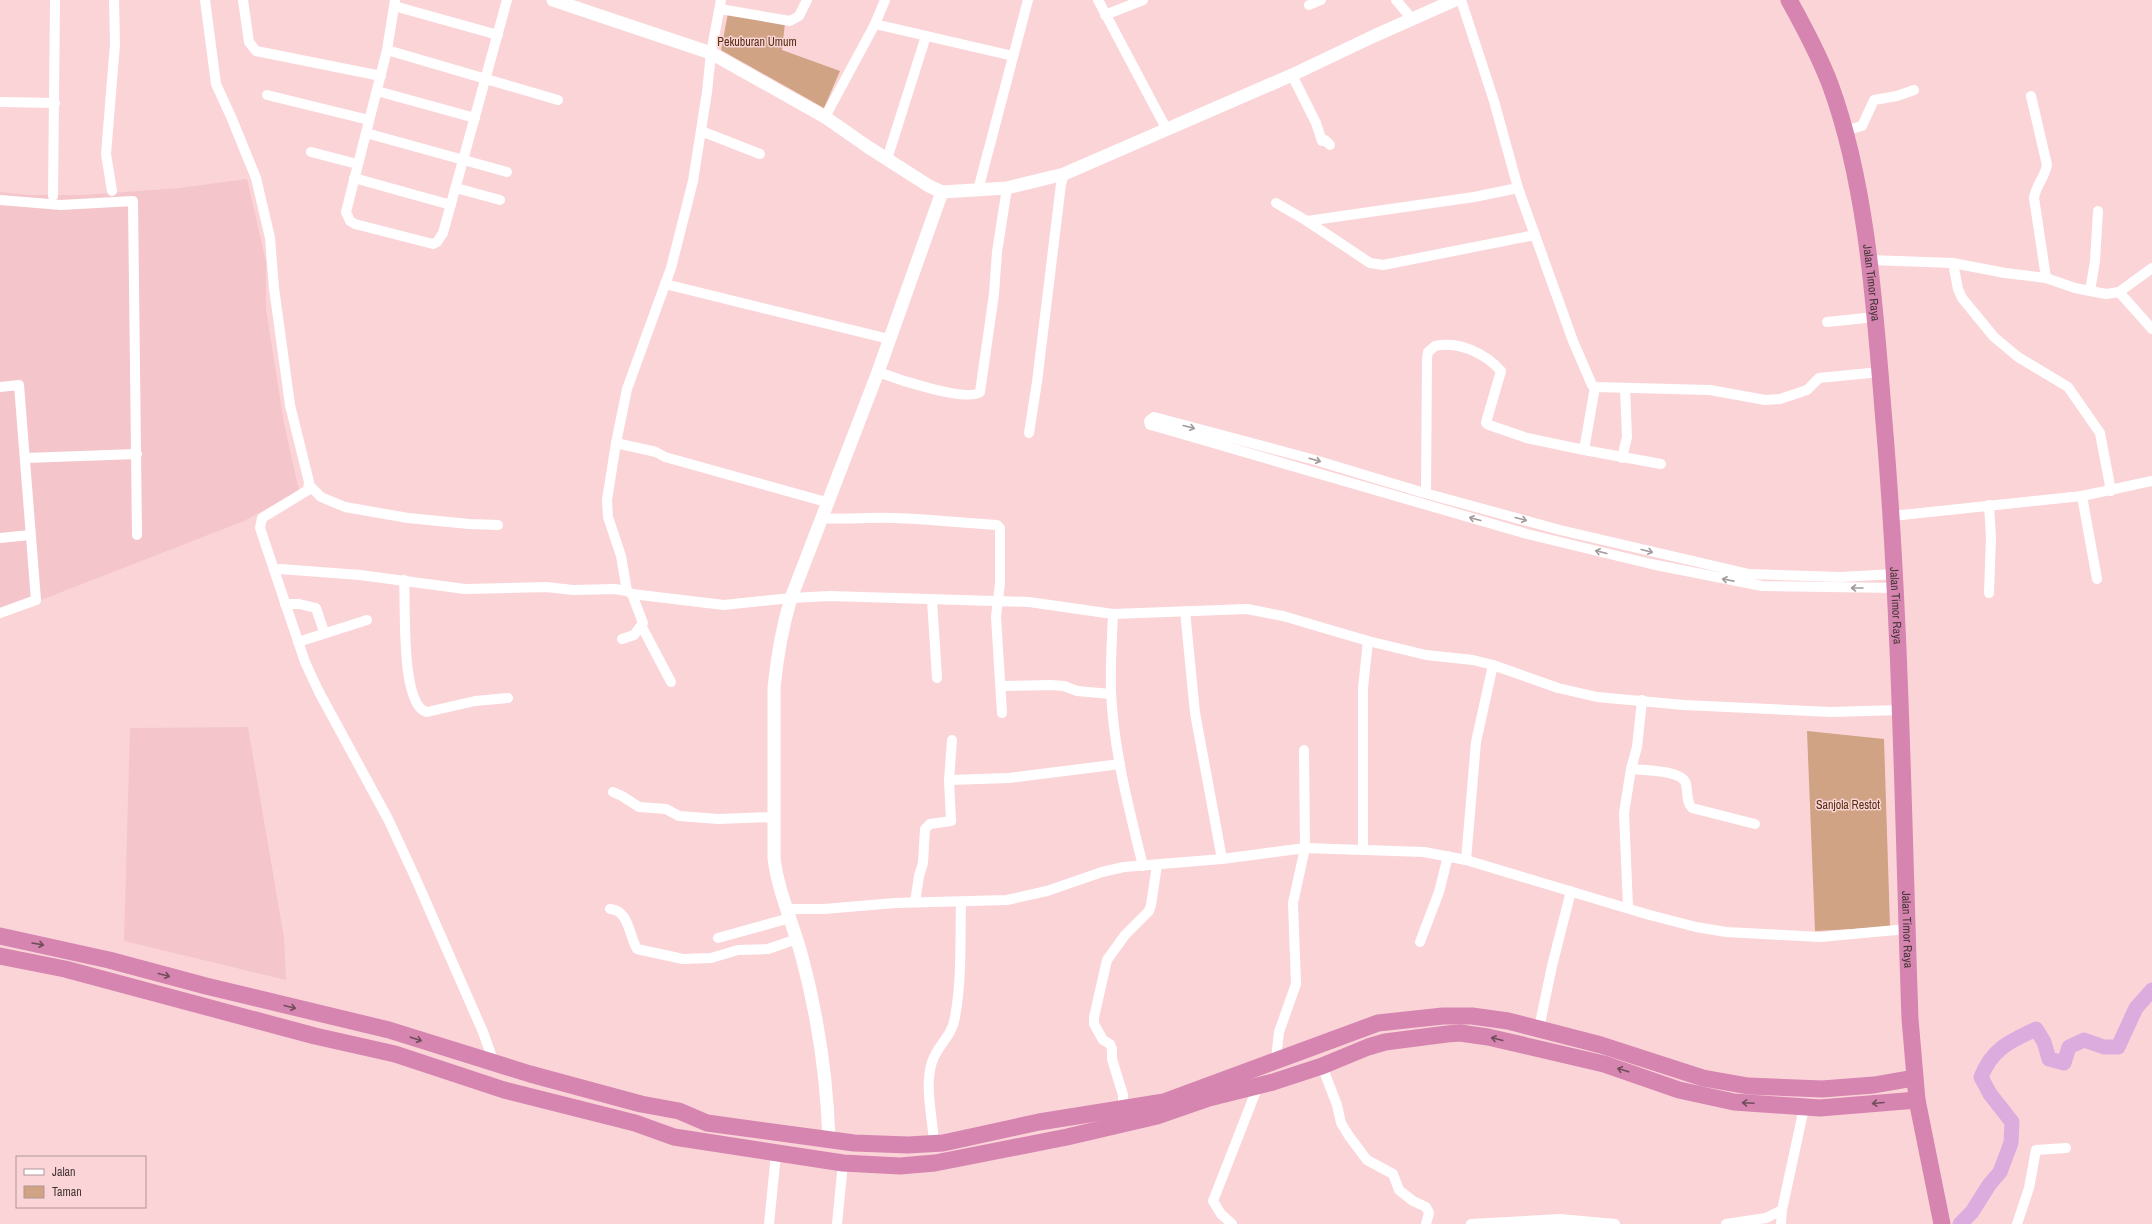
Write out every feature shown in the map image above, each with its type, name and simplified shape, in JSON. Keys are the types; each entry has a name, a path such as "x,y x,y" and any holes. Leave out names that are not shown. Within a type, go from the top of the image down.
{"highway":[{"name":"Jalan Timor Raya","path":"1789,0 1829,83 1844,130 1859,200 1869,260 1880,372 1896,581 1907,929 1914,1078 1942,1224"},
{"path":"0,936 109,960 206,986 389,1030 539,1077 641,1104 679,1111 707,1123 829,1140 908,1145 934,1144 986,1135 1039,1122 1172,1100 1272,1061 1378,1023 1410,1019 1472,1016 1539,1028 1723,1083 1792,1089 1856,1087 1914,1078"},
{"path":"0,956 65,969 201,1006 395,1054 532,1098 635,1123 674,1137 776,1154 843,1163 900,1166 935,1164 991,1153 1157,1116 1209,1098 1266,1084 1322,1066 1368,1047 1412,1038 1460,1033 1488,1037 1604,1064 1684,1092 1734,1102 1804,1108 1917,1100"},
{"path":"201,1006 206,986"},
{"path":"1410,1019 1412,1038"},
{"path":"1266,1084 1272,1061"},
{"path":"1684,1092 1689,1074"},
{"path":"532,1098 539,1077"},
{"path":"986,1135 991,1153"}],"street":[{"path":"53,196 55,0"},
{"path":"112,191 106,154 115,44 114,0"},
{"path":"205,0 216,84 256,178 270,238 274,288 290,405 310,486 322,497 345,507 408,518 469,524 498,525"},
{"path":"243,0 249,42 256,51 381,76"},
{"path":"498,35 395,3 381,76 346,208 347,216 355,224 433,244 437,242 443,233 456,188 463,160 498,35 507,0"},
{"path":"553,0 711,53 825,117 929,186 942,192 1008,188 1064,174 1292,75 1455,0"},
{"path":"671,682 642,627 643,623 630,593 621,556 608,517 607,500 616,442 627,389 671,268 692,182 701,132 711,53 721,4 790,21 799,16 806,0"},
{"path":"825,117 875,24 885,0"},
{"path":"978,190 1028,0"},
{"path":"1098,0 1167,130"},
{"path":"1105,15 1143,0"},
{"path":"1309,5 1321,0"},
{"path":"1396,0 1412,19"},
{"path":"1461,0 1494,101 1518,188 1573,341 1590,383 1595,387 1710,390 1765,400 1780,399 1807,390 1819,378 1880,372"},
{"path":"875,24 1013,56"},
{"path":"887,158 926,36"},
{"path":"387,50 558,100"},
{"path":"1292,75 1316,122 1322,141 1325,140 1330,145"},
{"path":"1844,130 1862,126 1874,100 1897,96 1914,90"},
{"path":"377,91 475,118"},
{"path":"267,95 369,120"},
{"path":"2032,96 2047,165 2046,172 2037,187 2034,198 2046,278"},
{"path":"0,102 55,102"},
{"path":"701,132 760,154"},
{"path":"366,133 507,172"},
{"path":"311,152 357,164"},
{"path":"1029,433 1060,184 1064,174"},
{"path":"354,178 451,205"},
{"path":"456,188 500,200"},
{"path":"878,372 934,390 966,395 978,394 980,392 994,294 997,252 1008,188"},
{"path":"1307,221 1474,197 1518,188"},
{"path":"829,1140 825,1074 806,970 777,877 774,848 775,681 782,628 791,598 826,502 878,372 942,192"},
{"path":"0,200 61,205 133,201 137,536"},
{"path":"1276,203 1307,221 1370,263 1383,265 1535,235"},
{"path":"2090,291 2095,261 2098,211"},
{"path":"1869,260 1953,263 2005,273 2046,278 2090,291 2106,294 2119,292 2152,268"},
{"path":"1953,263 1958,289 1962,298 1994,336 2018,357 2068,387 2074,394 2100,433 2111,491"},
{"path":"665,284 889,339"},
{"path":"2119,292 2152,329"},
{"path":"1827,322 1875,317"},
{"path":"1426,494 1427,358 1428,352 1435,346 1463,346 1486,359 1501,371 1487,418 1488,424 1527,438 1622,458 1661,464"},
{"path":"0,387 20,385 36,600 0,613"},
{"path":"1584,450 1595,387"},
{"path":"1622,458 1627,437 1625,388"},
{"path":"1154,417 1315,460 1426,494 1560,530 1750,574 1840,577 1896,581 1774,587 1750,584 1651,564 1558,541 1166,430 1150,425 1149,421 1154,417"},
{"path":"616,442 656,452 665,457 826,502"},
{"path":"25,458 137,454"},
{"path":"1892,516 2082,496 2152,481"},
{"path":"310,486 308,490 300,496 262,518 260,522 264,540 298,642 319,692 388,819 434,918 483,1032 494,1063"},
{"path":"2082,496 2097,579"},
{"path":"1989,505 1991,537 1989,592"},
{"path":"821,518 918,518 997,525 1000,528 1000,583 996,617 1002,713"},
{"path":"1558,541 1560,530"},
{"path":"0,538 30,535"},
{"path":"275,571 280,569 404,580 465,589 546,587 572,590 615,589 630,593 724,606 791,598 830,596 1029,602 1113,614 1233,608 1257,610 1368,641 1426,655 1473,660 1493,665 1573,692 1597,697 1684,705 1831,712 1900,710"},
{"path":"404,580 408,677 412,697 421,710 427,712 475,701 508,698"},
{"path":"932,600 938,678"},
{"path":"285,604 299,604 316,608 324,632"},
{"path":"1185,611 1195,713 1222,859"},
{"path":"1113,614 1111,694 1120,764 1143,866"},
{"path":"298,642 324,632 367,620"},
{"path":"622,639 634,635 642,627"},
{"path":"1363,850 1363,688 1368,641"},
{"path":"1466,860 1476,742 1493,665"},
{"path":"1000,686 1051,685 1064,686 1077,691 1111,694"},
{"path":"1628,908 1624,821 1631,769 1637,747 1642,700"},
{"path":"915,902 918,876 923,864 925,829 930,824 951,821 949,780 952,740"},
{"path":"1272,1061 1279,1032 1296,984 1293,903 1306,848 1304,750"},
{"path":"949,780 1009,778 1120,764"},
{"path":"1631,769 1679,776 1685,781 1688,802 1692,808 1755,824"},
{"path":"613,792 639,807 666,809 679,816 718,819 774,818"},
{"path":"718,938 788,914 915,902 961,902 1021,898 1047,891 1102,872 1124,867 1222,859 1306,848 1418,852 1448,856 1671,921 1726,932 1820,937 1907,929"},
{"path":"1420,942 1439,892 1448,856"},
{"path":"1123,1108 1123,1095 1112,1059 1112,1048 1110,1044 1104,1040 1094,1024 1094,1017 1107,960 1118,944 1152,905 1157,865"},
{"path":"1539,1028 1552,966 1571,891"},
{"path":"934,1144 929,1092 930,1070 939,1047 951,1034 955,1018 959,980 961,902"},
{"path":"610,909 616,909 623,915 632,941 637,949 683,960 717,957 738,950 768,950 797,939"},
{"path":"1322,1066 1337,1105 1341,1123 1348,1136 1367,1160 1393,1174 1399,1190 1413,1201 1426,1206 1429,1213 1426,1224"},
{"path":"1232,1224 1221,1214 1212,1201 1266,1084"},
{"path":"1782,1224 1782,1210 1804,1108"},
{"path":"2017,1224 2029,1188 2036,1150 2066,1148"},
{"path":"769,1224 776,1154"},
{"path":"837,1224 843,1163"},
{"path":"1726,1224 1766,1218 1782,1210"},
{"path":"1471,1224 1560,1218 1615,1224"}],"shaded area":[{"path":"247,179 266,262 266,309 284,423 299,491 244,521 0,616 0,192 29,195 83,195 179,188"},
{"path":"248,727 284,938 286,980 124,941 130,728"}],"green space":[{"name":"Pekuburan Umum","path":"728,13 785,23 782,50 840,71 824,108 721,50"},
{"name":"Sanjola Restot","path":"1807,731 1884,739 1890,927 1815,931"}],"waterway":[{"path":"1960,1224 1972,1212 1989,1185 2000,1172 2011,1143 2012,1122 1990,1094 1981,1077 1985,1067 1991,1059 2010,1042 2036,1029 2044,1042 2049,1059 2064,1063 2069,1047 2084,1040 2104,1047 2118,1047 2136,1008 2152,990"}]}
